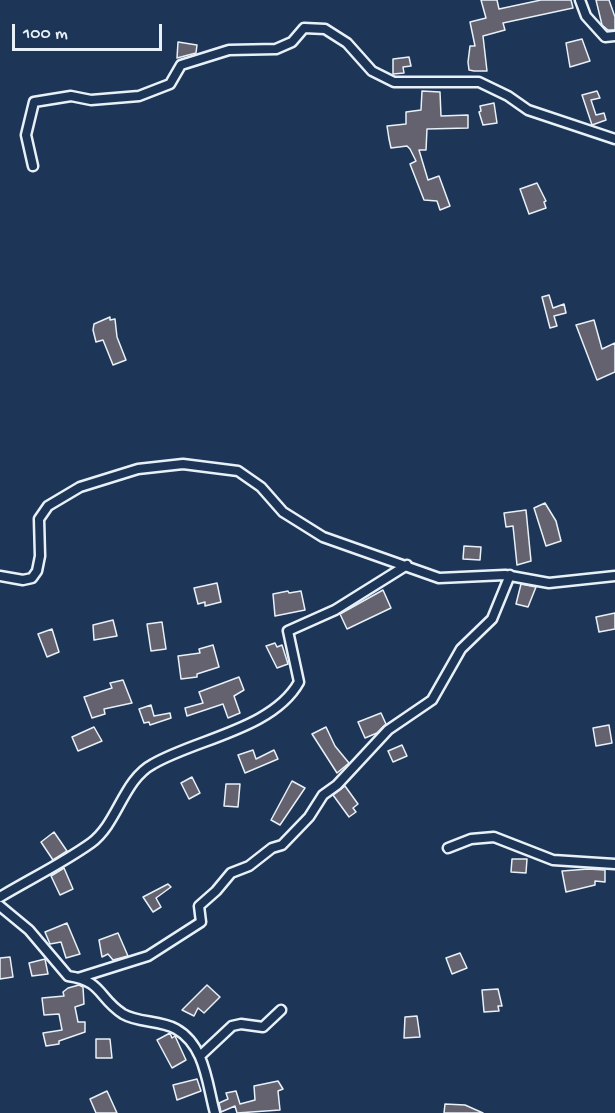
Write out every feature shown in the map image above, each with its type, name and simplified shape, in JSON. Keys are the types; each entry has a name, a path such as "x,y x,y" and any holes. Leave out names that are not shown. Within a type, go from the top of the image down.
{"street":[{"path":"580,0 586,16 605,37 615,36"},
{"path":"33,166 26,135 34,102 71,96 112,99 139,96 170,84 181,65 230,50 276,49 287,46 304,28 312,27 334,33 364,60 372,72 394,82 479,82 508,96 528,110 615,140"},
{"path":"0,576 23,580 32,578 37,571 40,556 39,519 48,506 80,488 138,469 183,464 238,471 261,487 284,512 323,537 439,578 510,575 549,583 615,576"},
{"path":"0,897 90,844 111,821 130,788 150,765 241,728 283,702 299,682 288,631 335,610 407,565"},
{"path":"78,978 148,956 201,922 198,906 216,891 231,873 249,866 272,848 282,845 309,817 323,795 337,785 388,730 432,699 461,648 492,619 510,575"},
{"path":"448,848 471,839 494,837 553,860 615,864"},
{"path":"0,906 28,930 68,976 93,983 124,1014 176,1029 198,1048 215,1113"},
{"path":"200,1056 231,1026 241,1024 263,1027 281,1010"}],"building":[{"path":"481,0 497,0 499,9 541,0 571,0 573,8 503,23 505,30 483,36 487,71 474,71 469,70 468,62 470,46 475,46 470,22 486,18"},
{"path":"596,0 609,0 615,17 615,30 608,30 602,25"},
{"path":"582,39 590,61 570,67 566,43"},
{"path":"178,42 197,45 196,53 177,58"},
{"path":"409,57 411,66 403,67 404,73 393,74 393,59"},
{"path":"422,91 440,92 441,116 468,115 468,128 427,129 426,150 419,150 428,180 439,176 450,206 440,210 437,201 424,200 410,164 416,161 410,149 407,146 391,148 387,126 406,124 406,112 421,110"},
{"path":"597,91 600,98 591,100 596,115 604,113 606,120 592,125 582,95"},
{"path":"494,103 497,123 483,125 479,112 481,111 480,106"},
{"path":"537,183 546,201 544,202 546,208 529,214 520,189"},
{"path":"549,295 553,308 564,304 566,313 554,316 557,326 550,328 542,297"},
{"path":"110,317 110,320 115,319 117,337 126,360 113,365 103,340 96,342 93,330 94,324"},
{"path":"594,320 602,349 615,343 615,372 597,380 576,325"},
{"path":"545,503 556,521 561,541 546,546 534,508"},
{"path":"526,510 531,561 517,565 513,526 506,527 504,513"},
{"path":"464,546 481,547 480,560 463,559"},
{"path":"217,583 221,602 205,606 205,602 198,604 194,588"},
{"path":"521,584 536,587 528,607 516,604"},
{"path":"383,590 391,608 347,629 340,614"},
{"path":"288,591 289,593 301,591 305,610 275,616 273,594"},
{"path":"615,613 615,629 599,632 596,617"},
{"path":"113,620 117,636 94,640 93,625"},
{"path":"162,622 166,649 151,651 147,624"},
{"path":"52,629 59,652 47,657 38,634"},
{"path":"275,643 277,647 282,645 288,664 277,668 266,646"},
{"path":"213,645 219,667 197,674 197,677 181,679 178,656 200,653 199,649"},
{"path":"239,677 244,690 234,696 240,713 228,718 223,704 187,716 185,708 203,703 199,692"},
{"path":"123,680 132,703 104,709 105,714 92,718 84,697 112,688 110,683"},
{"path":"151,705 154,716 170,713 171,718 150,725 149,722 144,723 139,709"},
{"path":"381,713 386,724 377,733 365,738 358,722"},
{"path":"609,725 612,743 596,746 593,728"},
{"path":"94,727 102,741 78,751 72,737"},
{"path":"326,727 335,746 349,763 337,773 312,734"},
{"path":"402,745 407,756 393,762 388,751"},
{"path":"253,750 256,759 274,750 278,759 245,773 238,755"},
{"path":"192,777 200,793 189,799 181,783"},
{"path":"292,781 305,788 280,825 271,820"},
{"path":"226,784 240,784 238,807 224,806"},
{"path":"345,786 358,804 353,808 356,812 349,817 333,795"},
{"path":"54,832 67,851 53,860 41,842"},
{"path":"512,859 527,859 526,873 511,872"},
{"path":"64,868 73,889 60,895 51,876"},
{"path":"605,870 605,882 595,881 595,885 566,892 562,871"},
{"path":"168,884 171,887 156,898 161,907 153,912 143,897"},
{"path":"67,923 80,954 66,958 61,942 50,944 45,932"},
{"path":"118,933 128,956 113,960 108,954 102,957 99,940"},
{"path":"460,953 467,968 452,974 446,958"},
{"path":"10,957 13,977 0,979 0,958"},
{"path":"45,959 48,974 32,976 29,963"},
{"path":"79,985 83,987 84,1004 75,1007 78,1022 85,1022 85,1032 59,1041 59,1044 46,1046 43,1033 62,1030 59,1014 44,1015 42,998 64,996 63,992 68,988"},
{"path":"207,985 220,997 204,1013 198,1008 194,1016 182,1010"},
{"path":"498,989 502,1006 498,1006 499,1011 484,1012 482,990"},
{"path":"417,1016 420,1037 404,1038 405,1017"},
{"path":"170,1033 172,1038 175,1036 186,1060 172,1068 157,1040"},
{"path":"96,1039 110,1039 112,1058 96,1058"},
{"path":"197,1079 201,1091 177,1100 173,1085"},
{"path":"278,1081 283,1089 278,1091 280,1110 237,1113 235,1106 221,1112 219,1103 228,1099 226,1093 236,1091 240,1104 255,1100 254,1086"},
{"path":"107,1091 117,1113 96,1113 90,1099"},
{"path":"445,1104 465,1105 483,1113 444,1113"}]}
